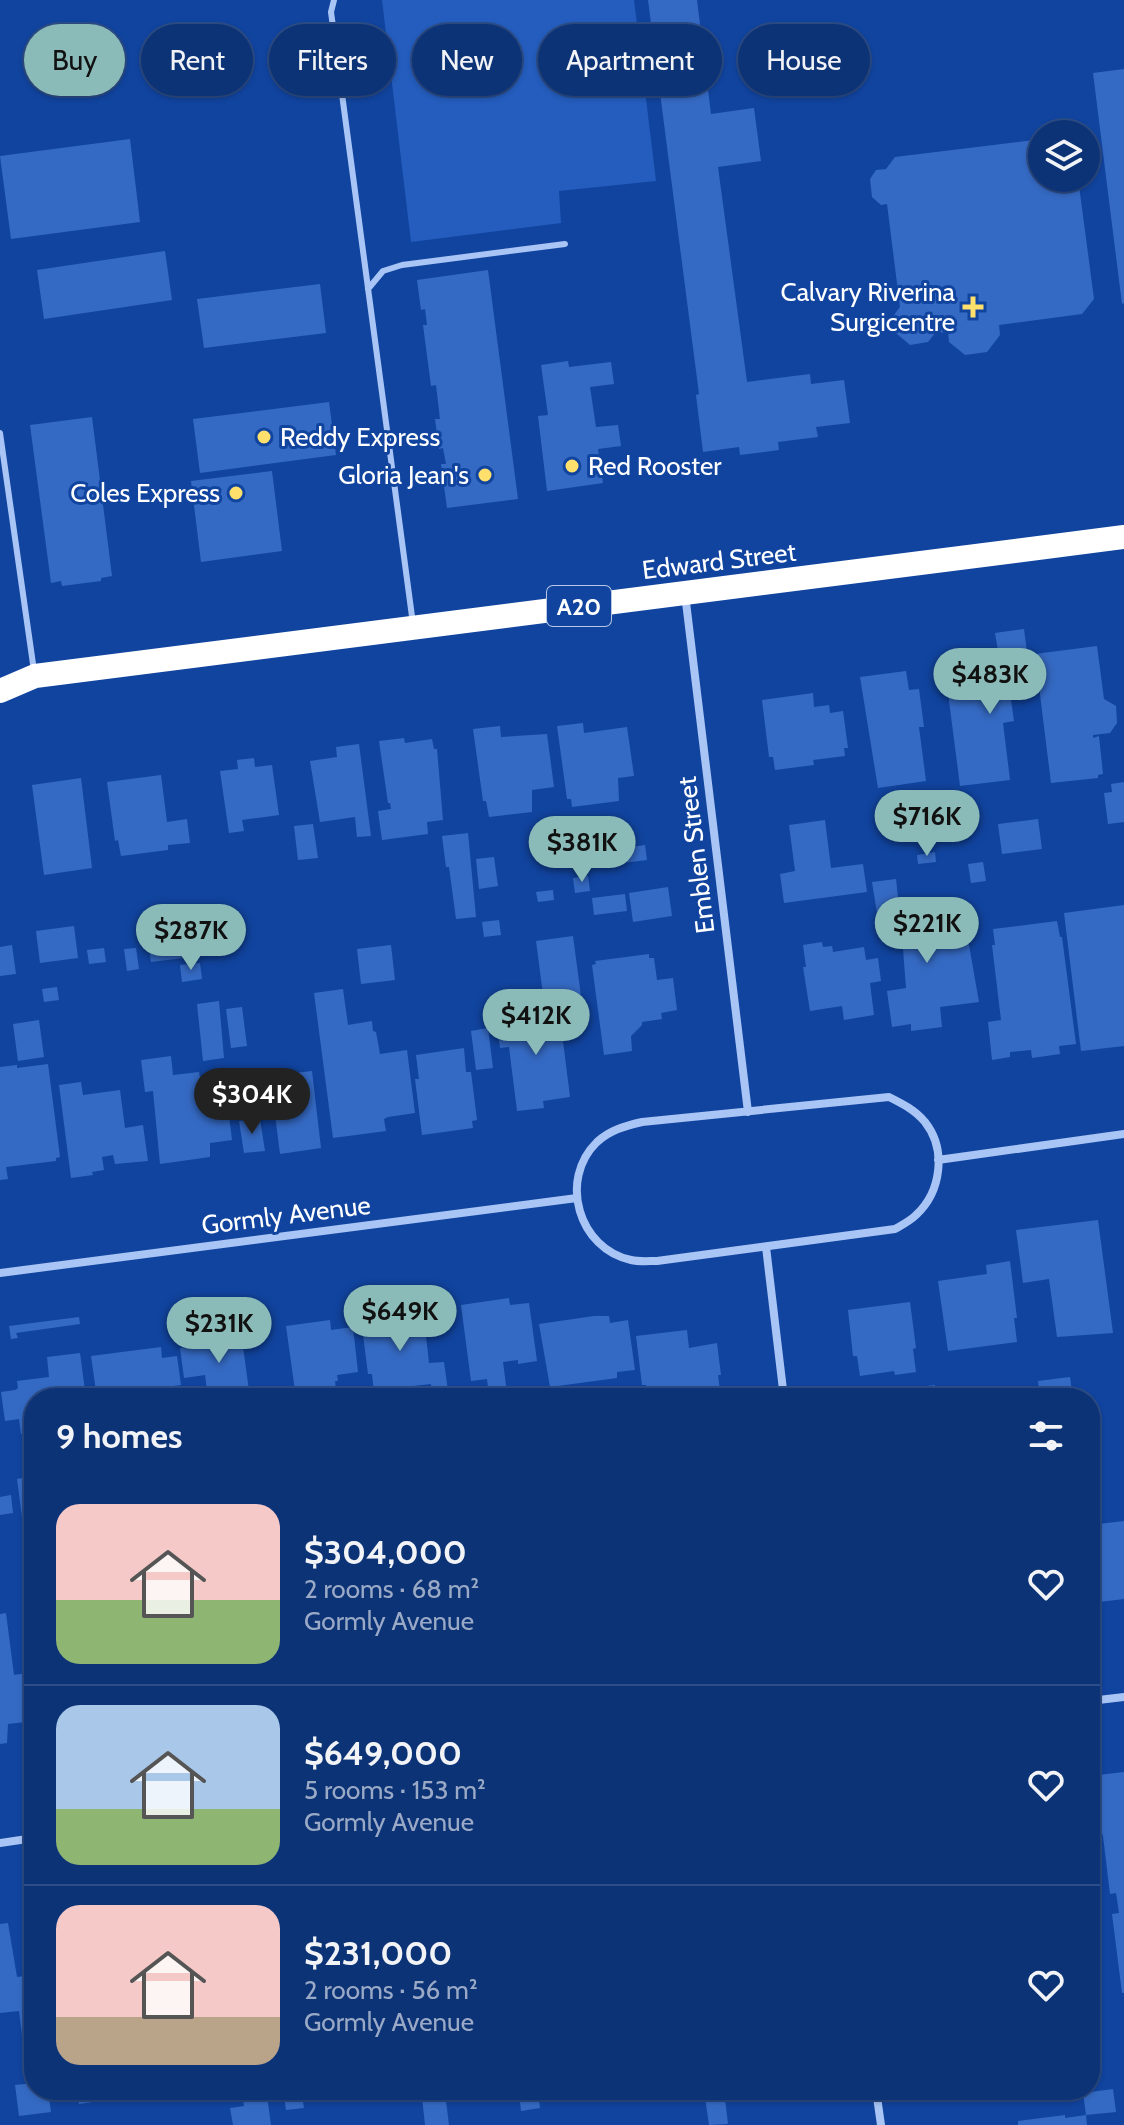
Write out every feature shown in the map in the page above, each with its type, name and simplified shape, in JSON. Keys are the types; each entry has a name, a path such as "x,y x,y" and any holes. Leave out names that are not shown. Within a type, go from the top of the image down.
{"highway":[{"name":"Edward Street","path":"0,691 35,676 1124,537"},
{"name":"Edward Street","path":"0,669 35,676"}],"street":[{"name":"Emblen Street","path":"685,593 748,1112"},
{"path":"889,1097 910,1107 927,1124 937,1147 938,1174 931,1197 915,1216 895,1229 657,1261 631,1260 609,1251 590,1235 578,1210 576,1186 582,1162 597,1142 617,1128 642,1122 748,1112 889,1097"},
{"path":"938,1160 1124,1134"},
{"name":"Gormly Avenue","path":"0,1273 577,1198"},
{"path":"766,1247 783,1388"},
{"path":"1100,1700 1124,1697"},
{"path":"0,1843 24,1839"},
{"path":"877,2100 881,2125"}],"lane":[{"path":"334,0 331,12 413,627"},
{"path":"368,289 383,271 402,265 565,244"},
{"path":"0,433 35,676"}],"shaded area":[{"path":"382,0 634,0 637,24 538,24 538,96 646,96 656,181 559,191 561,223 411,242 394,96 396,96 396,24 385,24"}],"building":[{"path":"648,0 697,0 700,24 651,24"},
{"path":"1124,69 1122,304 1100,120 1093,73"},
{"path":"660,96 709,96 711,114 754,108 761,161 718,167 747,382 810,374 811,384 844,380 850,423 816,427 818,437 778,442 779,450 740,455 739,447 703,452 696,395 699,394"},
{"path":"130,139 140,222 11,239 0,156"},
{"path":"1028,141 1028,192 1080,192 1094,299 1082,314 999,325 1000,335 987,352 965,355 949,342 948,332 935,333 928,342 910,345 896,333 894,315 900,307 887,204 881,205 872,197 870,179 876,170 886,169 895,157"},
{"path":"165,251 172,300 44,319 37,270"},
{"path":"488,270 518,499 447,508 441,464 446,464 443,448 439,449 435,419 440,419 436,385 431,386 423,325 427,325 425,309 421,310 417,280"},
{"path":"320,284 326,333 204,348 197,299"},
{"path":"568,361 569,367 611,362 614,384 590,387 596,427 618,425 621,446 598,449 603,483 547,491 538,416 548,415 541,365"},
{"name":"Reddy Express","path":"329,402 336,455 200,473 193,419"},
{"path":"92,417 112,576 101,578 101,581 62,586 61,581 51,583 30,425"},
{"path":"272,471 282,551 201,562 191,481"},
{"path":"1024,629 1032,691 1019,693 1020,699 1011,700 1014,721 1003,723 1010,780 960,786 948,693 1004,687 995,633"},
{"path":"1097,646 1104,699 1116,706 1117,723 1110,733 1093,735 1093,738 1099,736 1103,774 1098,778 1051,783 1035,654"},
{"path":"906,671 909,690 919,689 924,727 919,727 926,781 878,788 860,677"},
{"path":"813,693 814,707 829,705 830,713 843,711 848,748 844,748 845,756 813,760 814,765 775,770 773,757 769,757 762,700"},
{"path":"583,723 584,733 627,727 634,776 618,778 619,801 572,807 571,799 567,799 557,726"},
{"path":"500,726 501,737 547,734 554,787 532,790 532,812 489,817 486,801 483,801 473,729"},
{"path":"404,738 405,743 432,739 434,749 437,749 443,820 427,822 428,834 382,840 378,811 391,809 379,741"},
{"path":"359,744 371,836 357,837 355,817 320,822 310,761 337,757 336,747"},
{"path":"254,758 255,767 272,765 279,815 242,820 244,831 229,833 220,771 238,769 237,760"},
{"path":"161,775 167,822 187,819 190,843 168,845 168,850 121,856 118,840 115,841 107,782"},
{"path":"81,778 92,868 44,875 32,785"},
{"path":"1124,782 1124,822 1108,824 1104,793 1112,792 1111,784"},
{"path":"955,793 959,833 940,835 936,795"},
{"path":"1038,819 1042,849 1002,854 998,824"},
{"path":"825,820 831,868 863,864 867,892 784,903 780,874 795,871 789,825"},
{"path":"313,824 318,858 298,860 294,826"},
{"path":"468,833 476,917 456,919 442,836"},
{"path":"645,845 647,860 575,869 573,855"},
{"path":"935,852 936,862 918,864 917,855"},
{"path":"494,857 498,886 479,889 476,859"},
{"path":"983,862 986,881 971,883 968,864"},
{"path":"588,876 590,891 575,893 573,878"},
{"path":"896,879 899,906 925,904 929,932 966,928 979,1002 940,1007 942,1027 911,1031 911,1024 892,1027 887,991 906,988 900,910 877,913 872,882"},
{"path":"668,887 672,916 633,922 629,893"},
{"path":"553,890 554,900 538,902 536,892"},
{"path":"625,894 627,911 594,915 592,898"},
{"path":"1124,905 1124,1046 1081,1051 1064,913"},
{"path":"499,920 501,935 484,937 482,922"},
{"path":"1057,921 1062,937 1076,1044 1059,1046 1060,1054 1032,1058 1031,1050 1010,1052 1010,1057 992,1060 988,1022 1001,1020 993,929"},
{"path":"204,923 209,955 151,962 146,930"},
{"path":"74,926 78,958 40,963 36,931"},
{"path":"573,936 581,996 544,1002 536,941"},
{"path":"822,942 823,947 832,946 833,952 864,947 866,960 878,958 881,981 870,983 874,1015 844,1020 842,1006 810,1011 803,945"},
{"path":"12,945 16,974 0,976 0,947"},
{"path":"391,945 395,980 361,984 357,949"},
{"path":"104,948 106,962 89,964 87,950"},
{"path":"136,948 139,969 127,971 124,949"},
{"path":"649,954 649,958 654,958 657,980 673,978 677,1010 661,1013 662,1019 642,1022 631,1036 632,1051 604,1055 592,965 596,964 595,961"},
{"path":"200,963 202,979 182,982 180,965"},
{"path":"57,987 59,1000 44,1002 42,989"},
{"path":"343,989 348,1025 372,1021 380,1054 407,1050 415,1113 384,1119 386,1131 333,1138 314,993"},
{"path":"219,1001 224,1058 203,1061 197,1004"},
{"path":"242,1007 247,1046 231,1048 226,1009"},
{"path":"559,1009 570,1097 543,1101 544,1108 517,1111 509,1047 500,1048 496,1018"},
{"path":"39,1020 44,1057 18,1061 13,1024"},
{"path":"488,1028 493,1068 476,1070 471,1031"},
{"path":"464,1048 466,1072 471,1072 477,1120 472,1121 473,1128 422,1135 415,1079 419,1079 416,1055"},
{"path":"171,1056 173,1075 199,1072 207,1117 229,1115 232,1140 210,1143 210,1157 160,1164 153,1091 145,1092 141,1060"},
{"path":"48,1064 60,1157 56,1161 6,1167 8,1179 0,1180 0,1067"},
{"path":"312,1071 321,1148 280,1154 270,1076"},
{"path":"81,1082 83,1095 120,1090 125,1128 143,1125 148,1161 115,1164 113,1155 102,1157 104,1170 71,1178 59,1085"},
{"path":"260,1119 265,1151 244,1153 239,1121"},
{"path":"1098,1220 1113,1333 1057,1337 1049,1279 1023,1283 1016,1230"},
{"path":"1010,1261 1017,1342 948,1351 938,1281 987,1274 986,1265"},
{"path":"509,1298 510,1305 529,1303 537,1361 518,1364 518,1360 503,1362 506,1388 488,1388 487,1379 471,1381 461,1305"},
{"path":"910,1302 916,1372 895,1375 894,1371 860,1376 857,1356 853,1356 848,1310"},
{"path":"389,1307 390,1313 423,1309 429,1363 444,1362 448,1388 431,1388 431,1384 373,1388 372,1374 368,1374 360,1311"},
{"path":"609,1316 610,1323 628,1320 635,1370 617,1372 617,1378 550,1387 539,1324"},
{"path":"79,1317 80,1324 16,1333 18,1338 11,1339 9,1326"},
{"path":"330,1320 331,1330 353,1327 358,1372 337,1375 336,1388 295,1388 286,1326"},
{"path":"220,1330 220,1335 241,1332 249,1388 207,1388 205,1375 184,1378 180,1348 201,1345 202,1332"},
{"path":"687,1330 689,1348 717,1343 720,1388 646,1388 642,1385 636,1336"},
{"path":"161,1347 162,1358 177,1356 181,1385 166,1388 96,1388 91,1356"},
{"path":"80,1353 85,1388 24,1388 24,1434 21,1434 19,1419 5,1421 1,1392 18,1388 17,1381 49,1377 47,1357"},
{"path":"1070,1377 1072,1388 1039,1388 1038,1381"},
{"path":"24,1478 24,1517 22,1517 17,1479"},
{"path":"11,1495 13,1513 0,1515 0,1497"},
{"path":"1124,1521 1124,1599 1100,1602 1100,1524"},
{"path":"6,1613 14,1675 24,1673 24,1722 8,1724 7,1743 0,1744 0,1614"},
{"path":"1124,1772 1124,1993 1112,1914 1119,1913 1116,1893 1110,1894 1100,1827 1100,1775"},
{"path":"8,1923 17,1977 24,1976 24,2035 19,2011 0,2013 0,1924"},
{"path":"24,2084 24,2100 49,2100 51,2112 19,2116 15,2085"},
{"path":"1113,2089 1116,2112 1086,2115 1084,2100 1100,2100 1100,2091"},
{"path":"78,2100 107,2100 79,2104"},
{"path":"243,2100 268,2100 271,2125 233,2125 230,2108 244,2106"},
{"path":"284,2100 303,2100 304,2108 286,2110"},
{"path":"422,2100 446,2100 449,2125 425,2125"},
{"path":"520,2100 539,2100 540,2108 521,2111"},
{"path":"705,2100 725,2100 728,2124 709,2125"},
{"path":"1065,2115 1065,2118 1086,2115 1087,2125 1018,2125 1018,2121"}],"place":[{"name":"Calvary Riverina Surgicentre","path":"973,307"},
{"name":"Reddy Express","path":"264,437"},
{"name":"Red Rooster","path":"572,466"},
{"name":"Gloria Jean's","path":"485,475"},
{"name":"Coles Express","path":"236,493"}]}
